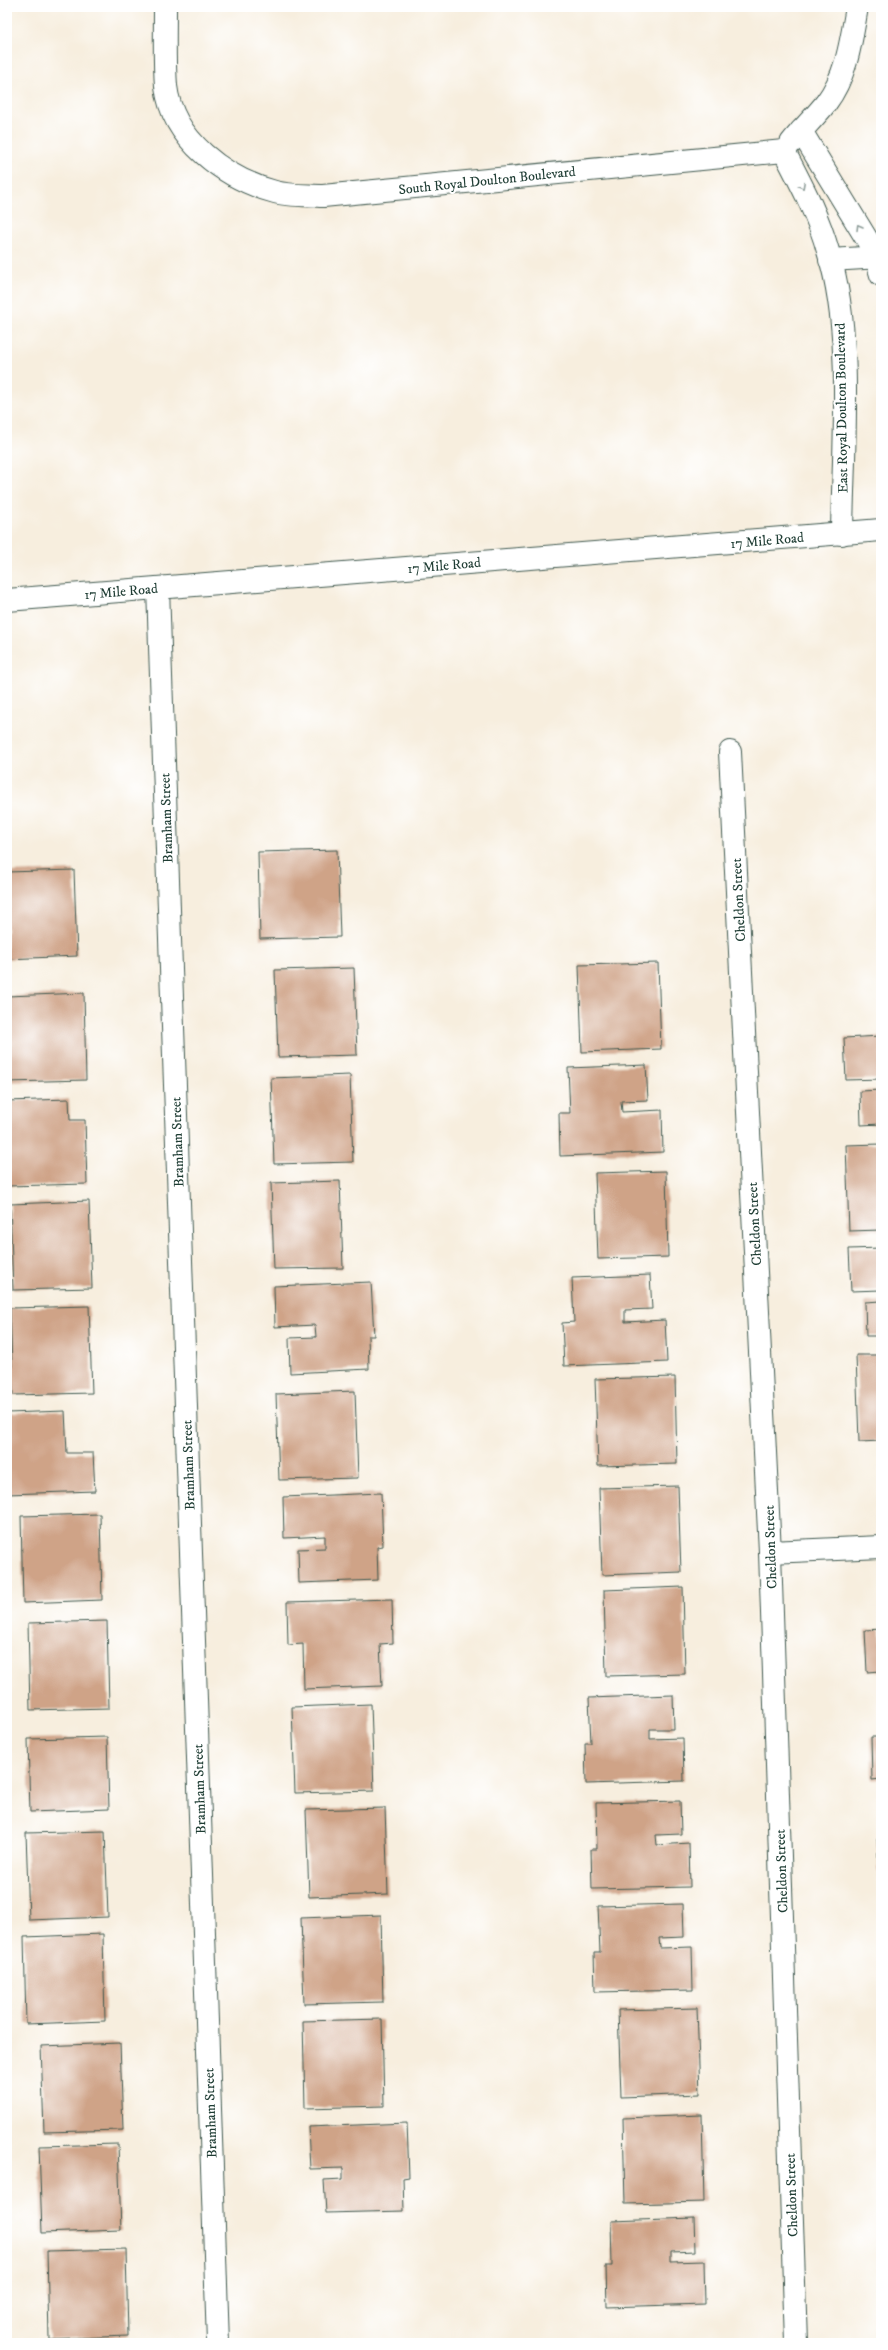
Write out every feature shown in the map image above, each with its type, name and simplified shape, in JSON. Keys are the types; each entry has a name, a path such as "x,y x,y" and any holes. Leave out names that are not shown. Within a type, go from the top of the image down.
{"street":[{"name":"South Royal Doulton Boulevard","path":"164,7 166,87 178,122 199,151 238,177 275,193 323,196 784,151"},
{"path":"784,151 826,102 842,75 850,49 856,7"},
{"path":"801,131 879,263"},
{"name":"East Royal Doulton Boulevard","path":"784,151 812,204 830,260 839,299 844,375 842,534"},
{"path":"830,260 879,263"},
{"name":"17 Mile Road","path":"7,600 881,530"},
{"name":"Bramham Street","path":"158,588 218,2343"},
{"name":"Cheldon Street","path":"730,752 770,1552 796,2343"},
{"path":"770,1552 881,1547"}],"building":[{"path":"337,850 340,937 260,939 258,852"},
{"path":"74,870 77,956 7,959 7,872"},
{"path":"658,963 661,1049 582,1052 579,965"},
{"path":"354,968 357,1055 278,1057 275,970"},
{"path":"84,993 86,1080 7,1082 7,996"},
{"path":"881,1036 881,1079 846,1080 844,1038"},
{"path":"646,1065 648,1100 621,1101 622,1112 662,1110 663,1152 560,1156 559,1113 570,1113 568,1068"},
{"path":"350,1075 353,1162 274,1164 271,1078"},
{"path":"881,1090 881,1124 861,1125 860,1091"},
{"path":"69,1099 70,1120 85,1120 87,1184 7,1186 7,1101"},
{"path":"881,1144 881,1230 849,1231 846,1145"},
{"path":"666,1171 668,1257 598,1259 595,1173"},
{"path":"340,1181 343,1268 274,1269 271,1183"},
{"path":"89,1201 92,1288 13,1290 10,1204"},
{"path":"881,1248 881,1290 851,1291 849,1249"},
{"path":"650,1275 652,1309 625,1310 625,1322 665,1320 667,1362 564,1366 562,1323 574,1322 572,1278"},
{"path":"371,1282 374,1336 368,1336 369,1369 290,1373 289,1338 316,1337 315,1325 275,1327 274,1286"},
{"path":"881,1301 881,1336 866,1336 865,1302"},
{"path":"89,1306 92,1393 13,1395 10,1308"},
{"path":"856,1355 881,1355 881,1441 859,1442"},
{"path":"675,1377 677,1464 598,1466 595,1379"},
{"path":"355,1391 358,1478 279,1480 276,1394"},
{"path":"65,1411 67,1453 93,1453 95,1491 7,1494 7,1413"},
{"path":"678,1486 681,1572 602,1575 599,1488"},
{"path":"381,1493 383,1546 377,1547 378,1580 299,1583 298,1549 325,1548 325,1536 284,1538 283,1497"},
{"path":"100,1514 102,1600 23,1603 21,1516"},
{"path":"683,1587 685,1674 606,1676 604,1590"},
{"path":"392,1599 393,1643 380,1644 382,1686 304,1689 303,1644 288,1645 287,1602"},
{"path":"107,1621 109,1708 30,1710 28,1623"},
{"path":"881,1629 881,1671 867,1672 865,1630"},
{"path":"673,1695 674,1729 650,1729 650,1739 683,1738 684,1781 586,1784 585,1743 591,1743 589,1698"},
{"path":"371,1704 374,1791 295,1793 292,1707"},
{"path":"107,1737 109,1809 30,1812 28,1739"},
{"path":"871,1737 881,1737 881,1779 872,1780"},
{"path":"680,1801 681,1834 656,1835 657,1845 689,1843 690,1887 592,1889 591,1849 597,1849 596,1803"},
{"path":"385,1808 388,1894 309,1897 306,1810"},
{"path":"105,1831 108,1917 29,1920 26,1833"},
{"path":"877,1838 881,1838 881,1881 879,1881"},
{"path":"683,1904 684,1937 659,1938 660,1948 692,1947 693,1990 595,1992 594,1952 600,1952 598,1906"},
{"path":"381,1915 383,2002 304,2004 301,1918"},
{"path":"103,1934 105,2021 26,2024 24,1937"},
{"path":"697,2008 700,2094 621,2097 618,2010"},
{"path":"382,2019 384,2106 305,2108 303,2021"},
{"path":"120,2043 123,2130 44,2132 41,2046"},
{"path":"702,2115 704,2202 625,2204 623,2118"},
{"path":"407,2123 409,2177 403,2178 404,2211 326,2213 324,2180 343,2179 343,2168 310,2169 308,2127"},
{"path":"118,2144 121,2230 42,2233 39,2146"},
{"path":"694,2218 695,2251 671,2252 671,2262 704,2261 705,2304 607,2307 606,2266 612,2266 611,2221"},
{"path":"126,2249 128,2336 49,2339 47,2251"}]}
